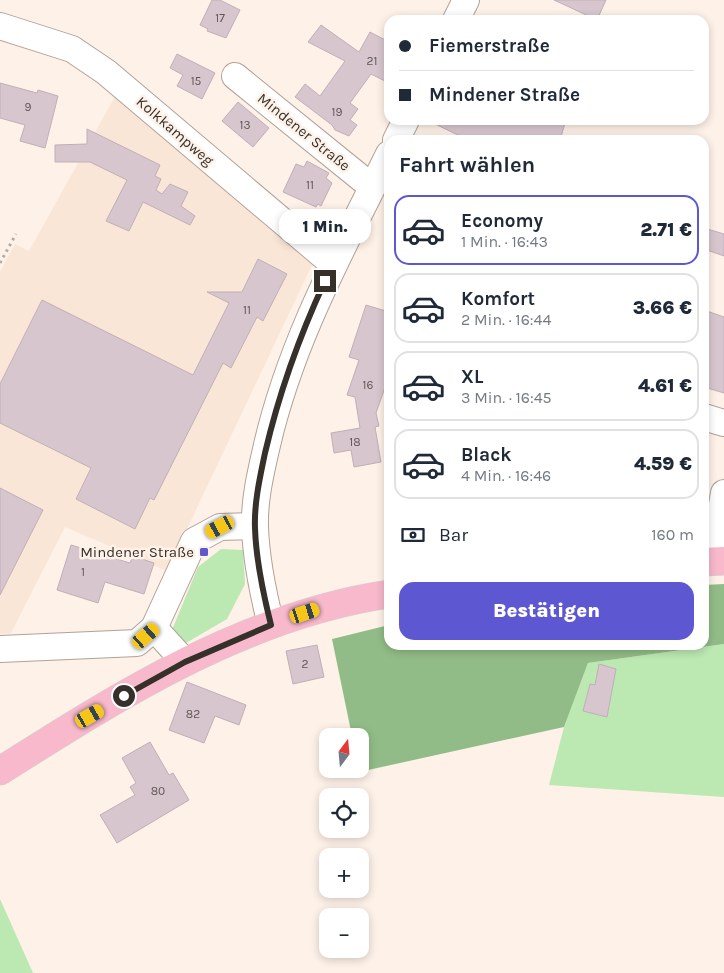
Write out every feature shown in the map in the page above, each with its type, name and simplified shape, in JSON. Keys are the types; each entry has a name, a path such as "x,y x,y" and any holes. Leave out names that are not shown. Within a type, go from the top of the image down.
{"main road":[{"path":"0,771 57,745 185,662 271,625 322,608 384,595"}],"street":[{"path":"458,15 466,0"},
{"name":"Kolkkampweg","path":"0,26 72,48 106,72 333,264"},
{"name":"Mindener Straße","path":"235,76 372,187"},
{"path":"271,625 257,558 255,526 262,467 288,369 309,316 384,164"},
{"path":"709,418 724,423"},
{"path":"716,562 718,528 724,493"},
{"path":"0,649 137,643 154,628 194,541 220,527 255,526"},
{"path":"154,628 185,662"}],"path":[{"path":"0,263 16,234"}],"shaded area":[{"path":"117,93 312,265 167,571 65,527 11,633 0,634 0,272 15,244 29,251"}],"green space":[{"path":"221,549 243,550 245,584 227,619 186,643 172,630 198,567"},
{"path":"724,584 724,644 709,646 709,585"},
{"path":"384,626 384,650 681,650 588,663 564,727 369,770 369,728 350,728 332,639"},
{"path":"724,644 724,797 549,785 564,727 588,663 681,650 709,650 709,646"},
{"path":"0,899 33,973 0,973"}],"building":[{"path":"212,0 220,0 240,10 226,38 207,31 208,29 200,25"},
{"path":"554,0 606,0 599,15 586,15"},
{"path":"321,25 359,52 370,32 384,39 384,80 371,74 350,103 358,109 350,120 357,125 349,136 335,130 332,125 295,97 305,84 320,96 345,61 308,42"},
{"path":"177,54 215,73 202,99 177,86 183,75 170,68"},
{"path":"0,83 37,93 38,90 58,96 45,148 20,141 25,125 0,118"},
{"path":"238,102 269,128 253,147 222,121"},
{"path":"437,125 564,125 562,135 458,135"},
{"path":"87,129 160,165 155,176 161,179 156,190 162,194 170,184 188,192 181,206 195,216 190,225 143,202 129,231 106,221 127,180 90,162 55,162 55,145 87,144"},
{"path":"307,161 329,173 326,178 332,183 321,206 318,204 316,207 283,192 296,164 304,167"},
{"path":"709,230 724,234 724,256 709,251"},
{"path":"258,259 287,274 263,321 257,317 231,368 223,363 154,500 150,498 135,529 76,499 91,468 0,423 0,384 42,300 193,375 229,303 207,292 242,292"},
{"path":"366,305 384,310 384,390 376,413 379,426 375,427 381,462 354,467 351,450 334,453 331,433 360,428 355,397 347,395 359,360 349,357"},
{"path":"709,312 724,317 724,393 709,388"},
{"path":"0,488 43,510 0,595"},
{"path":"71,545 130,563 133,556 154,563 144,594 105,582 98,603 57,590"},
{"path":"317,645 324,677 293,684 286,651"},
{"path":"599,664 616,669 607,717 583,711 590,684 595,685"},
{"path":"187,682 246,705 239,725 215,716 204,743 169,730"},
{"path":"150,742 169,775 173,773 189,800 117,843 100,815 135,795 130,787 136,783 122,758"}],"place":[{"name":"Mindener Straße","path":"204,552"}],"route":[{"path":"124,696 185,662 235,638 271,625 257,558 255,526 257,498 271,428 288,369 325,281"}]}
